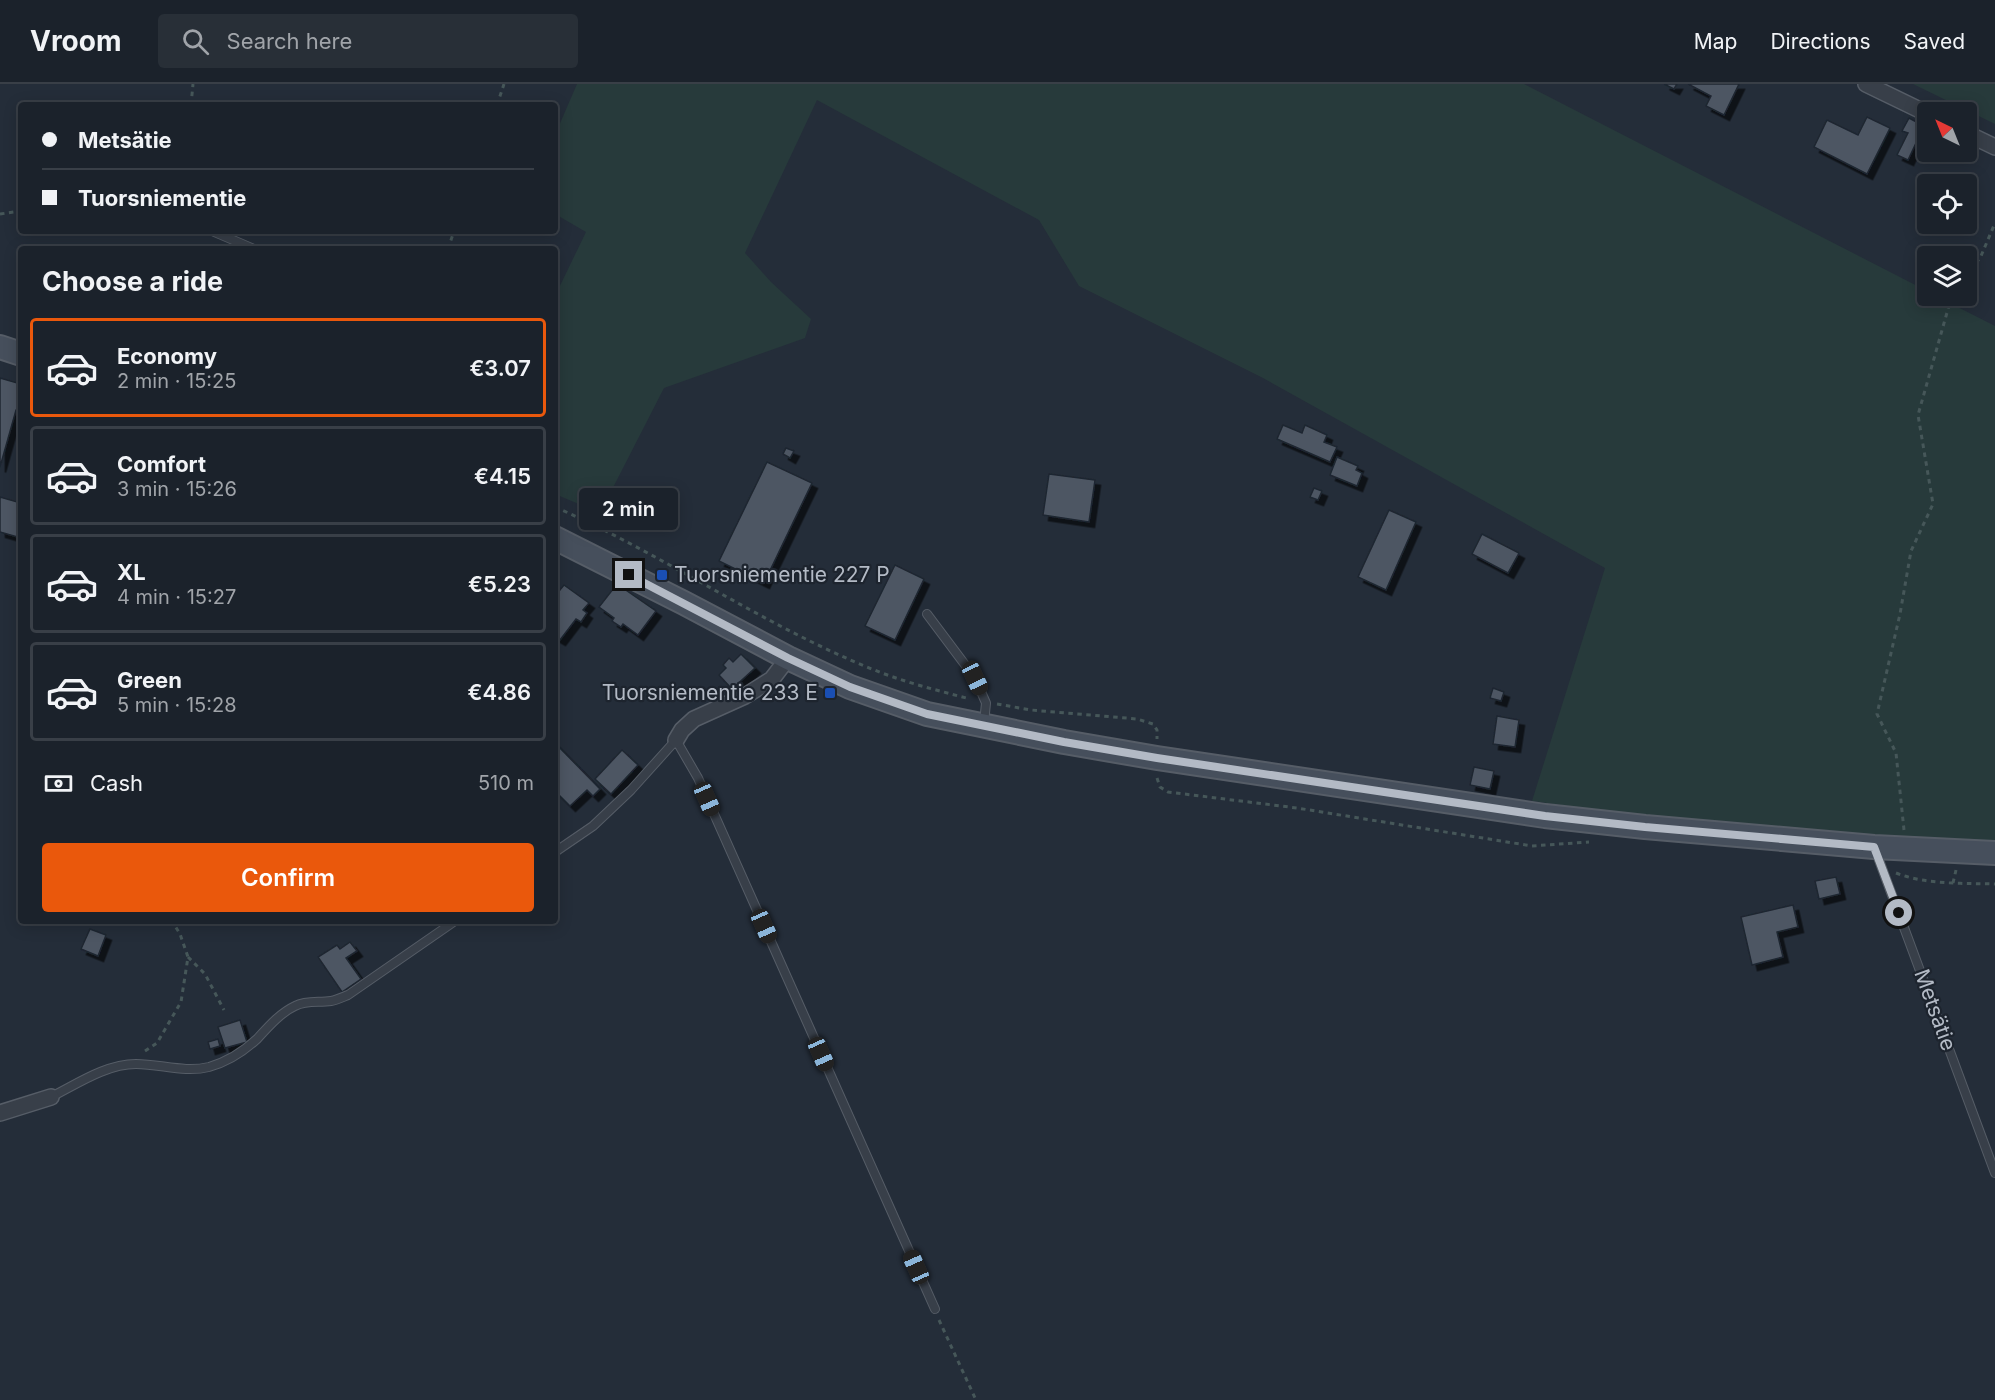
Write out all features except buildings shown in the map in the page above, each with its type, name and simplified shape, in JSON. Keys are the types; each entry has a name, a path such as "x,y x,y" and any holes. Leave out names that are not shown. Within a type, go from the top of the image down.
{"main road":[{"path":"0,347 18,353"},
{"path":"558,540 788,658 880,698 927,714 1157,758 1545,816 1874,847 1995,854"}],"street":[{"path":"1866,84 1917,109"},
{"path":"1977,138 1995,147"},
{"path":"676,740 682,730 694,719 767,684 788,658"},
{"path":"0,1113 51,1097"}],"lane":[{"path":"219,234 247,246"},
{"path":"927,614 975,678 986,703 984,725"},
{"path":"558,850 593,826 631,790 676,740 698,777 934,1309"},
{"name":"Metsätie","path":"1874,847 1995,1173"},
{"path":"51,1097 95,1074 123,1065 138,1064 184,1070 212,1066 238,1054 274,1020 294,1006 307,1002 332,1001 348,994 451,924"}],"path":[{"path":"191,102 193,84"},
{"path":"498,102 504,84"},
{"path":"0,214 18,211"},
{"path":"1977,262 1995,223"},
{"path":"1904,835 1896,753 1877,714 1900,614 1911,551 1933,504 1918,415 1949,306"},
{"path":"1953,883 1957,867 1962,867"},
{"path":"174,924 188,957 205,974 224,1010"},
{"path":"123,1065 157,1043 181,1002 188,957"},
{"path":"934,1309 976,1400"}],"shaded area":[{"path":"577,84 1524,84 1917,286 1917,306 1956,306 1995,326 1995,842 1758,828 1656,818 1532,801 1605,568 1263,378 1079,286 1039,220 817,100 745,253 771,282 811,319 805,338 664,388 600,513 558,495 558,290 586,232 558,216 558,128"},
{"path":"1913,84 1995,84 1995,124 1977,115 1977,102 1950,102"}],"place":[{"name":"Tuorsniementie 227 P","path":"662,575"},
{"name":"Tuorsniementie 233 E","path":"830,693"}],"route":[{"path":"629,575 788,658 850,687 927,714 1157,758 1545,816 1874,847 1899,913"}]}
